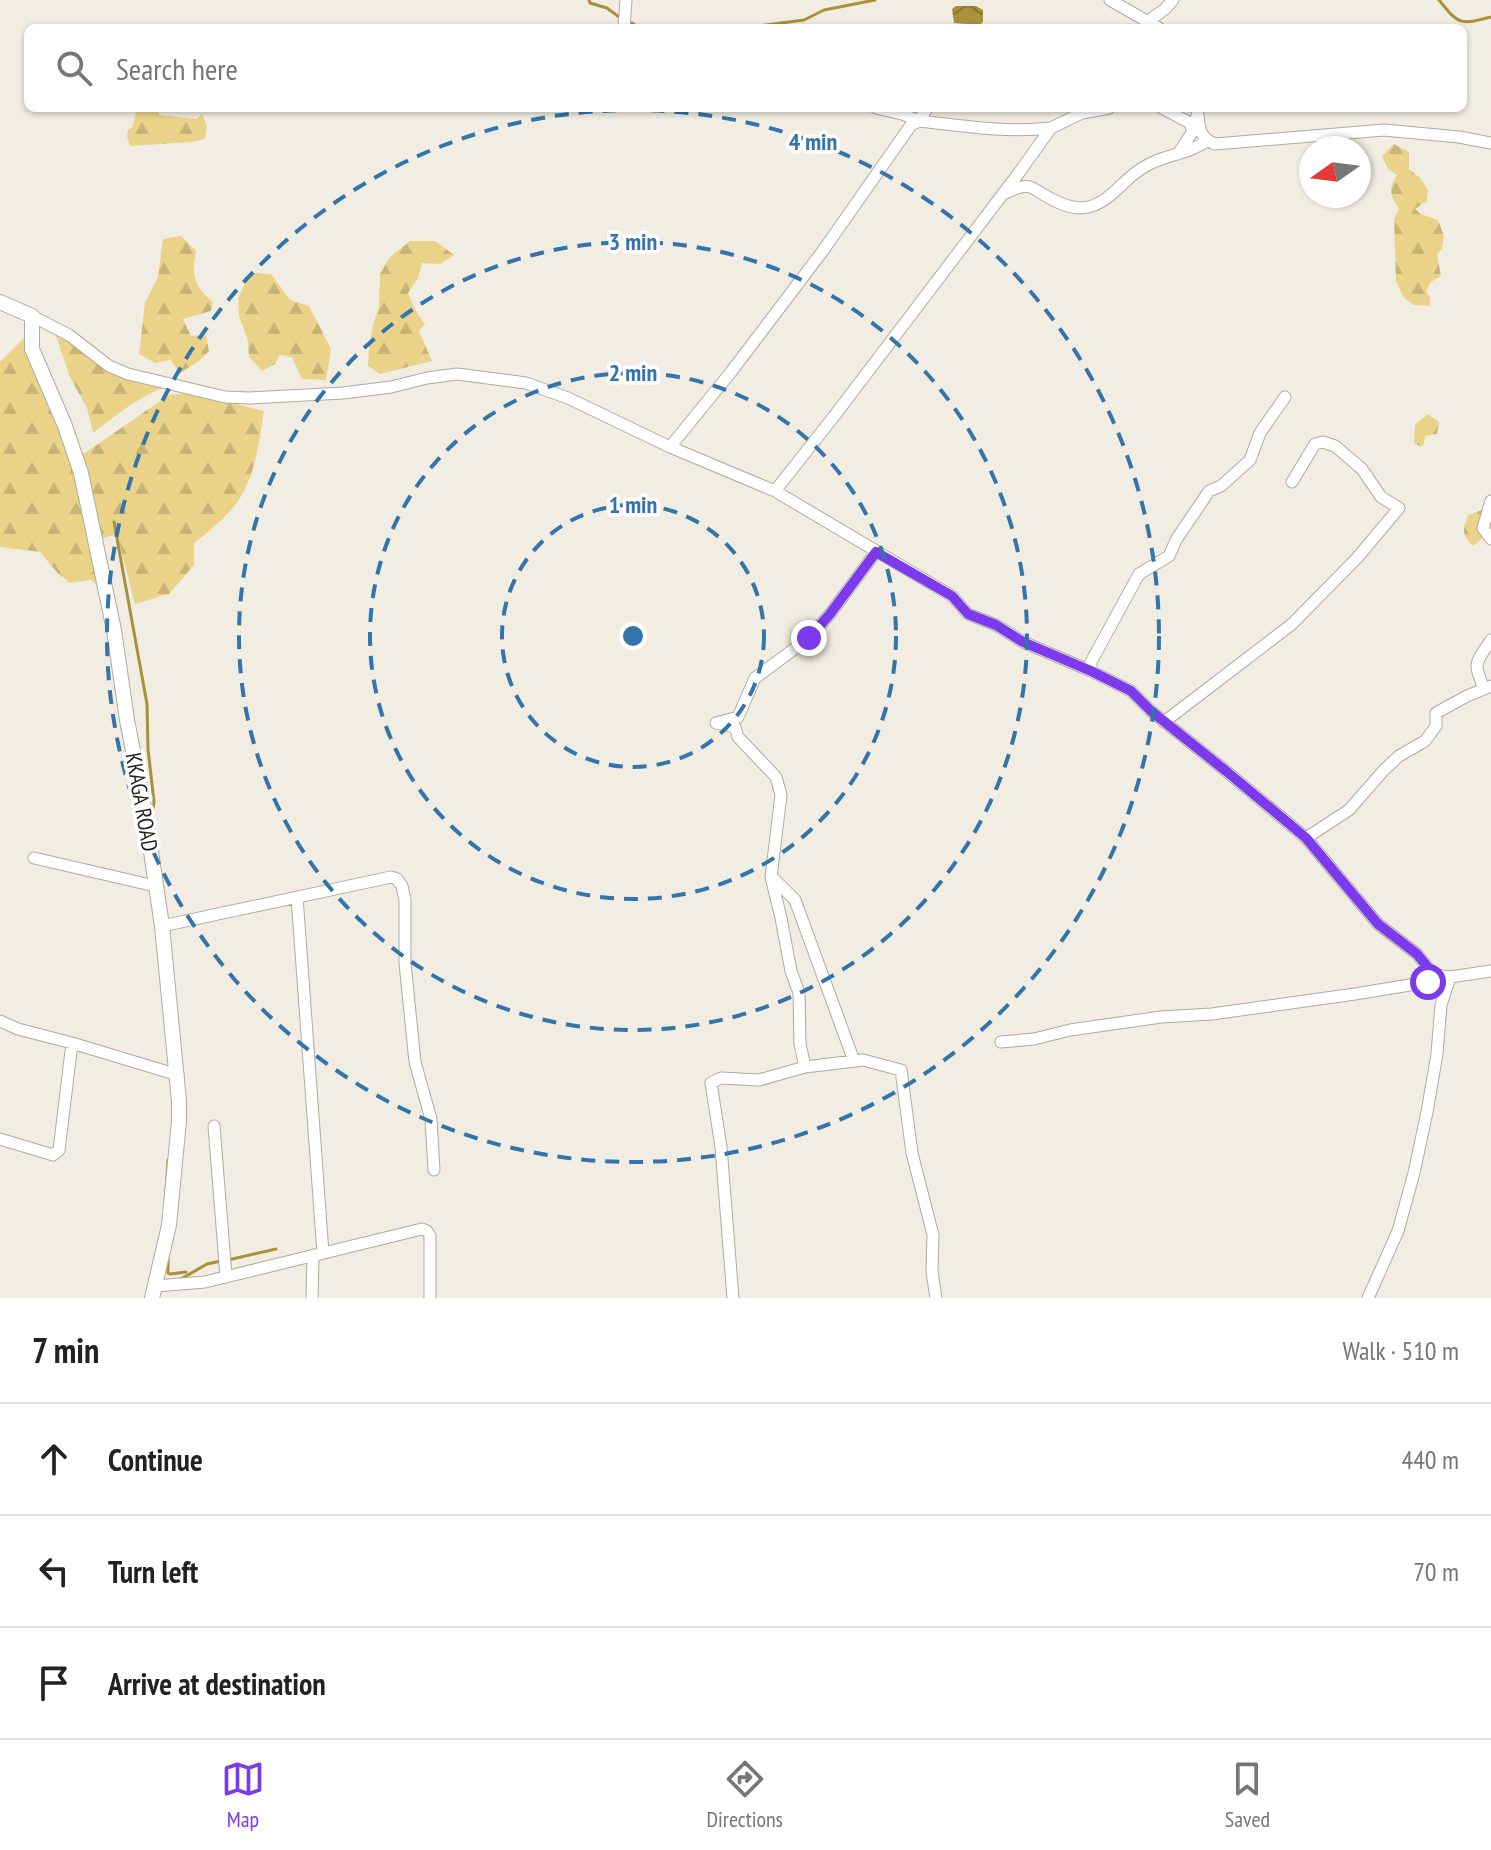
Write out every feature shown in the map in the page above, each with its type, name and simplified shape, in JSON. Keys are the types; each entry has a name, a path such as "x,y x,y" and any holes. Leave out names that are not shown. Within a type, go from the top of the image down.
{"street":[{"path":"624,24 626,0"},
{"path":"1110,0 1151,24"},
{"path":"1147,22 1173,0"},
{"path":"893,112 919,121 1001,131 1051,128 1087,112"},
{"path":"670,447 822,252 905,132 925,112"},
{"path":"1169,112 1190,123 1199,115"},
{"path":"1199,115 1201,133 1207,141 1215,144 1384,130 1491,143"},
{"path":"1178,154 1199,115"},
{"path":"775,491 1051,128"},
{"path":"1002,195 1016,187 1030,187 1060,203 1089,207 1106,199 1145,166 1190,151 1207,141"},
{"path":"0,302 69,335 109,366 128,374 225,397 343,393 457,374 526,383 568,398 670,447 775,491 952,596 968,614 1131,691 1164,722 1306,838 1378,924 1417,954 1434,975 1450,977 1491,971"},
{"name":"KKAGA ROAD","path":"32,316 32,349 65,426 81,473 92,521 114,630 162,926 178,1075 179,1121 169,1225 154,1292"},
{"path":"1091,671 1091,662 1139,574 1169,556 1176,540 1209,491 1221,486 1250,460 1260,433 1285,397"},
{"path":"1164,722 1292,624 1357,558 1399,508 1381,497 1362,469 1335,446 1323,442 1315,444 1292,482"},
{"path":"1491,501 1483,528 1491,539"},
{"path":"805,1067 800,1044 799,993 791,971 771,877 781,795 776,777 738,737 735,727 716,723 738,717 755,678 809,638 876,552"},
{"path":"1306,838 1349,810 1399,756 1425,741 1436,726 1436,713 1488,687 1476,671 1476,666 1491,640"},
{"path":"34,858 155,886"},
{"path":"162,926 391,877 397,879 405,900 405,963 415,1062 431,1119 434,1170"},
{"path":"771,877 795,900 854,1061"},
{"path":"297,897 318,1254 312,1298"},
{"path":"1001,1042 1161,1017 1212,1014 1355,994 1428,982 1434,975"},
{"path":"1368,1298 1398,1231 1414,1173 1437,1054 1441,1005 1450,977"},
{"path":"0,1021 18,1029 178,1075"},
{"path":"0,1139 57,1154 72,1043"},
{"path":"733,1298 721,1147 711,1083 721,1078 759,1080 805,1067 854,1061 878,1062 901,1070 912,1153 933,1235 932,1272 936,1298"},
{"path":"214,1126 226,1276"},
{"path":"154,1292 422,1229 430,1236 430,1298"}],"green space":[{"path":"157,112 160,115 196,119 202,114 207,127 205,139 130,146 128,130 136,114"},
{"path":"1394,144 1409,152 1409,169 1428,190 1427,201 1415,209 1438,220 1444,236 1442,249 1437,254 1441,276 1431,282 1426,291 1430,306 1414,305 1404,298 1396,281 1394,219 1399,209 1391,192 1397,175 1388,169 1382,156"},
{"path":"181,236 196,251 196,280 213,302 211,311 183,319 191,336 206,335 209,351 180,373 170,360 155,363 139,354 145,303 158,277 163,239"},
{"path":"410,241 435,241 454,255 440,264 422,263 418,278 408,293 425,324 419,331 432,361 380,374 368,366 369,346 379,307 380,274 390,257"},
{"path":"250,273 271,274 290,300 309,306 331,349 326,380 302,379 292,357 280,355 275,364 262,371 249,357 238,299"},
{"path":"32,330 82,455 169,395 192,393 264,411 256,456 245,488 225,516 194,543 194,565 169,594 135,604 117,534 98,540 107,594 91,580 69,583 40,552 0,547 0,362"},
{"path":"55,333 81,345 100,361 167,386 119,413 93,433 87,408 70,377"},
{"path":"1428,414 1439,422 1437,434 1425,436 1421,447 1414,443 1415,425"},
{"path":"1490,507 1488,529 1473,546 1464,532 1468,515"}],"water":[{"path":"956,6 976,6 983,10 983,22 954,23 952,9"}],"waterway":[{"path":"589,0 619,17"},
{"path":"773,24 804,20 824,10 875,0"},
{"path":"1439,0 1461,21 1491,17"},
{"path":"114,522 147,704 154,802 152,819"},
{"path":"166,1192 168,1160"},
{"path":"228,1260 276,1249"},
{"path":"168,1256 168,1273 186,1272"},
{"path":"181,1279 207,1264 221,1261"}],"route":[{"path":"809,638 876,552 952,596 968,614 1131,691 1151,711 1306,838 1378,924 1417,954 1434,975 1428,982"}]}
